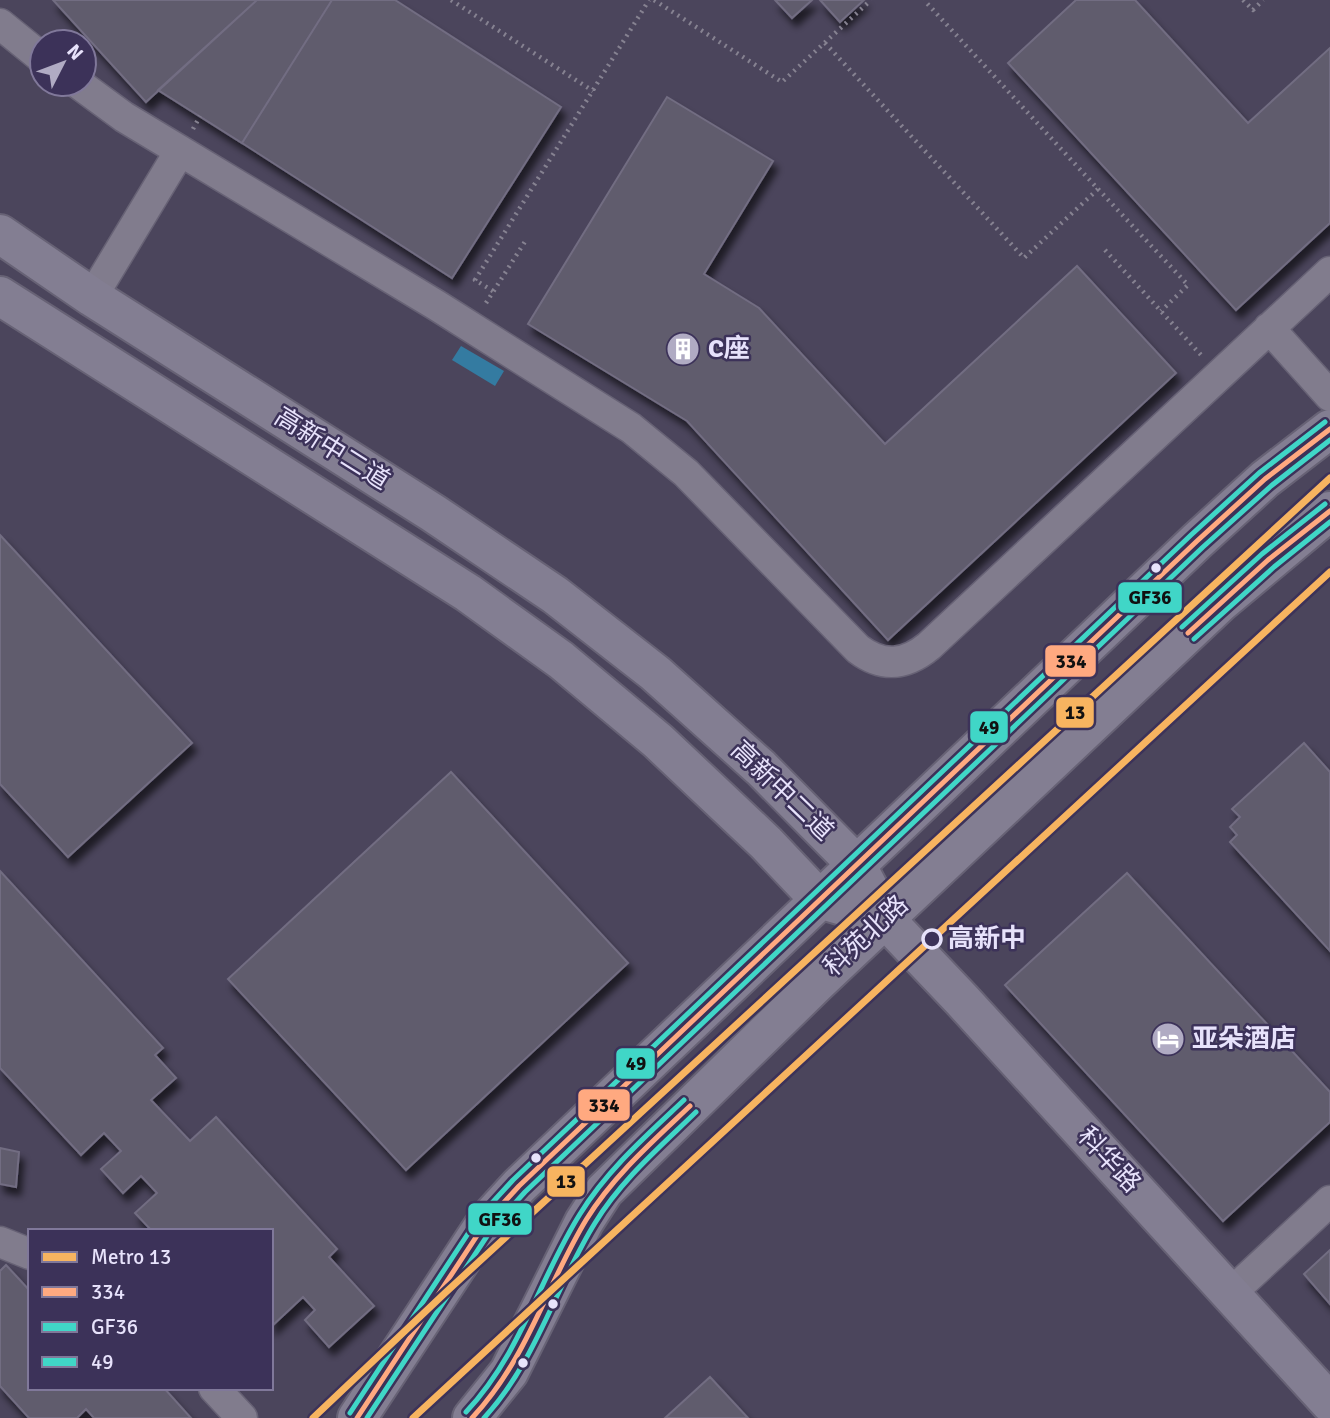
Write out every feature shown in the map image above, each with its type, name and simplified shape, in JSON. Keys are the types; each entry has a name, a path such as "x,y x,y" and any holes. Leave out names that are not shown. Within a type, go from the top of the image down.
{"main road":[{"name":"高新中二道","path":"0,234 92,297 433,513 555,596 654,673 752,759 856,864 885,919"},
{"name":"高新中二道","path":"0,296 468,593 561,660 658,741 766,843 819,899 885,919"},
{"path":"357,1418 486,1223 519,1186 1207,532 1265,480 1330,429"},
{"name":"科苑北路","path":"472,1418 509,1372 584,1223 604,1191 885,919 1220,603 1330,511"},
{"name":"科华路","path":"885,919 1330,1403"}],"street":[{"path":"0,24 28,47"},
{"path":"98,98 124,117 596,405 658,448 715,502 858,649 867,656 890,662 917,656 929,646 1330,272"},
{"path":"92,297 180,151"},
{"path":"1269,328 1330,396"},
{"path":"1231,1293 1330,1200"},
{"path":"0,1242 28,1253"},
{"path":"216,1390 242,1418"}],"path":[{"path":"451,0 593,91"},
{"path":"493,291 475,280 651,0 782,82 871,0"},
{"path":"924,0 1188,285 1161,311"},
{"path":"1243,0 1253,10 1263,0"},
{"path":"825,43 1024,258 1098,189"},
{"path":"471,327 526,240"},
{"path":"1105,250 1219,374"}],"water":[{"path":"461,346 504,371 495,386 452,360"}],"building":[{"path":"53,0 257,0 146,102 98,49 98,28 79,28"},
{"path":"257,0 332,0 242,143 158,90"},
{"path":"332,0 395,0 561,107 452,278 242,143"},
{"path":"775,0 812,0 792,18"},
{"path":"820,0 864,0 840,22"},
{"path":"1076,0 1135,0 1248,123 1330,48 1330,223 1236,310 1008,63"},
{"name":"C座","path":"667,97 773,161 704,274 759,308 885,444 1077,266 1176,373 888,640 687,421 528,324"},
{"path":"0,535 192,743 68,857 0,784"},
{"path":"1304,743 1330,772 1330,951 1230,842 1237,835 1230,827 1240,817 1232,809"},
{"path":"451,772 628,963 406,1170 228,979"},
{"path":"0,871 163,1048 155,1055 176,1078 151,1100 190,1141 216,1117 337,1249 329,1257 374,1306 329,1347 305,1320 315,1310 303,1297 273,1325 273,1229 150,1229 135,1213 157,1193 141,1176 123,1193 101,1169 121,1151 104,1133 81,1155 0,1068"},
{"name":"亚朵酒店","path":"1127,873 1330,1092 1330,1122 1223,1221 1005,985"},
{"path":"0,1148 19,1152 16,1187 0,1184"},
{"path":"1330,1250 1330,1304 1304,1274"},
{"path":"6,1265 28,1289 28,1390 166,1390 191,1418 94,1418 86,1409 77,1418 29,1418 0,1386 0,1271"},
{"path":"710,1377 748,1418 665,1418"}],"metro line":[{"name":"13","path":"313,1418 445,1293 1330,478"},
{"name":"13","path":"413,1418 1330,572"}],"transit line":[{"name":"49","path":"350,1413 479,1217 513,1180 1191,535 1259,473 1325,422"},
{"name":"334","path":"357,1418 486,1222 519,1186 1197,541 1265,479 1330,429"},
{"name":"GF36","path":"367,1418 493,1227 525,1192 1203,547 1271,486 1330,440"},
{"name":"49","path":"1182,627 1262,554 1325,504"},
{"name":"334","path":"1188,633 1268,560 1330,511"},
{"name":"GF36","path":"1194,639 1274,567 1330,522"},
{"name":"49","path":"466,1412 502,1365 565,1239 591,1198 628,1154 684,1100"},
{"name":"334","path":"472,1418 508,1371 572,1246 597,1204 634,1160 690,1106"},
{"name":"GF36","path":"484,1418 518,1373 581,1247 605,1207 642,1164 696,1112"}],"place":[{"name":"C座","path":"683,349"},
{"name":"高新中","path":"932,939"},
{"name":"亚朵酒店","path":"1168,1039"}]}
